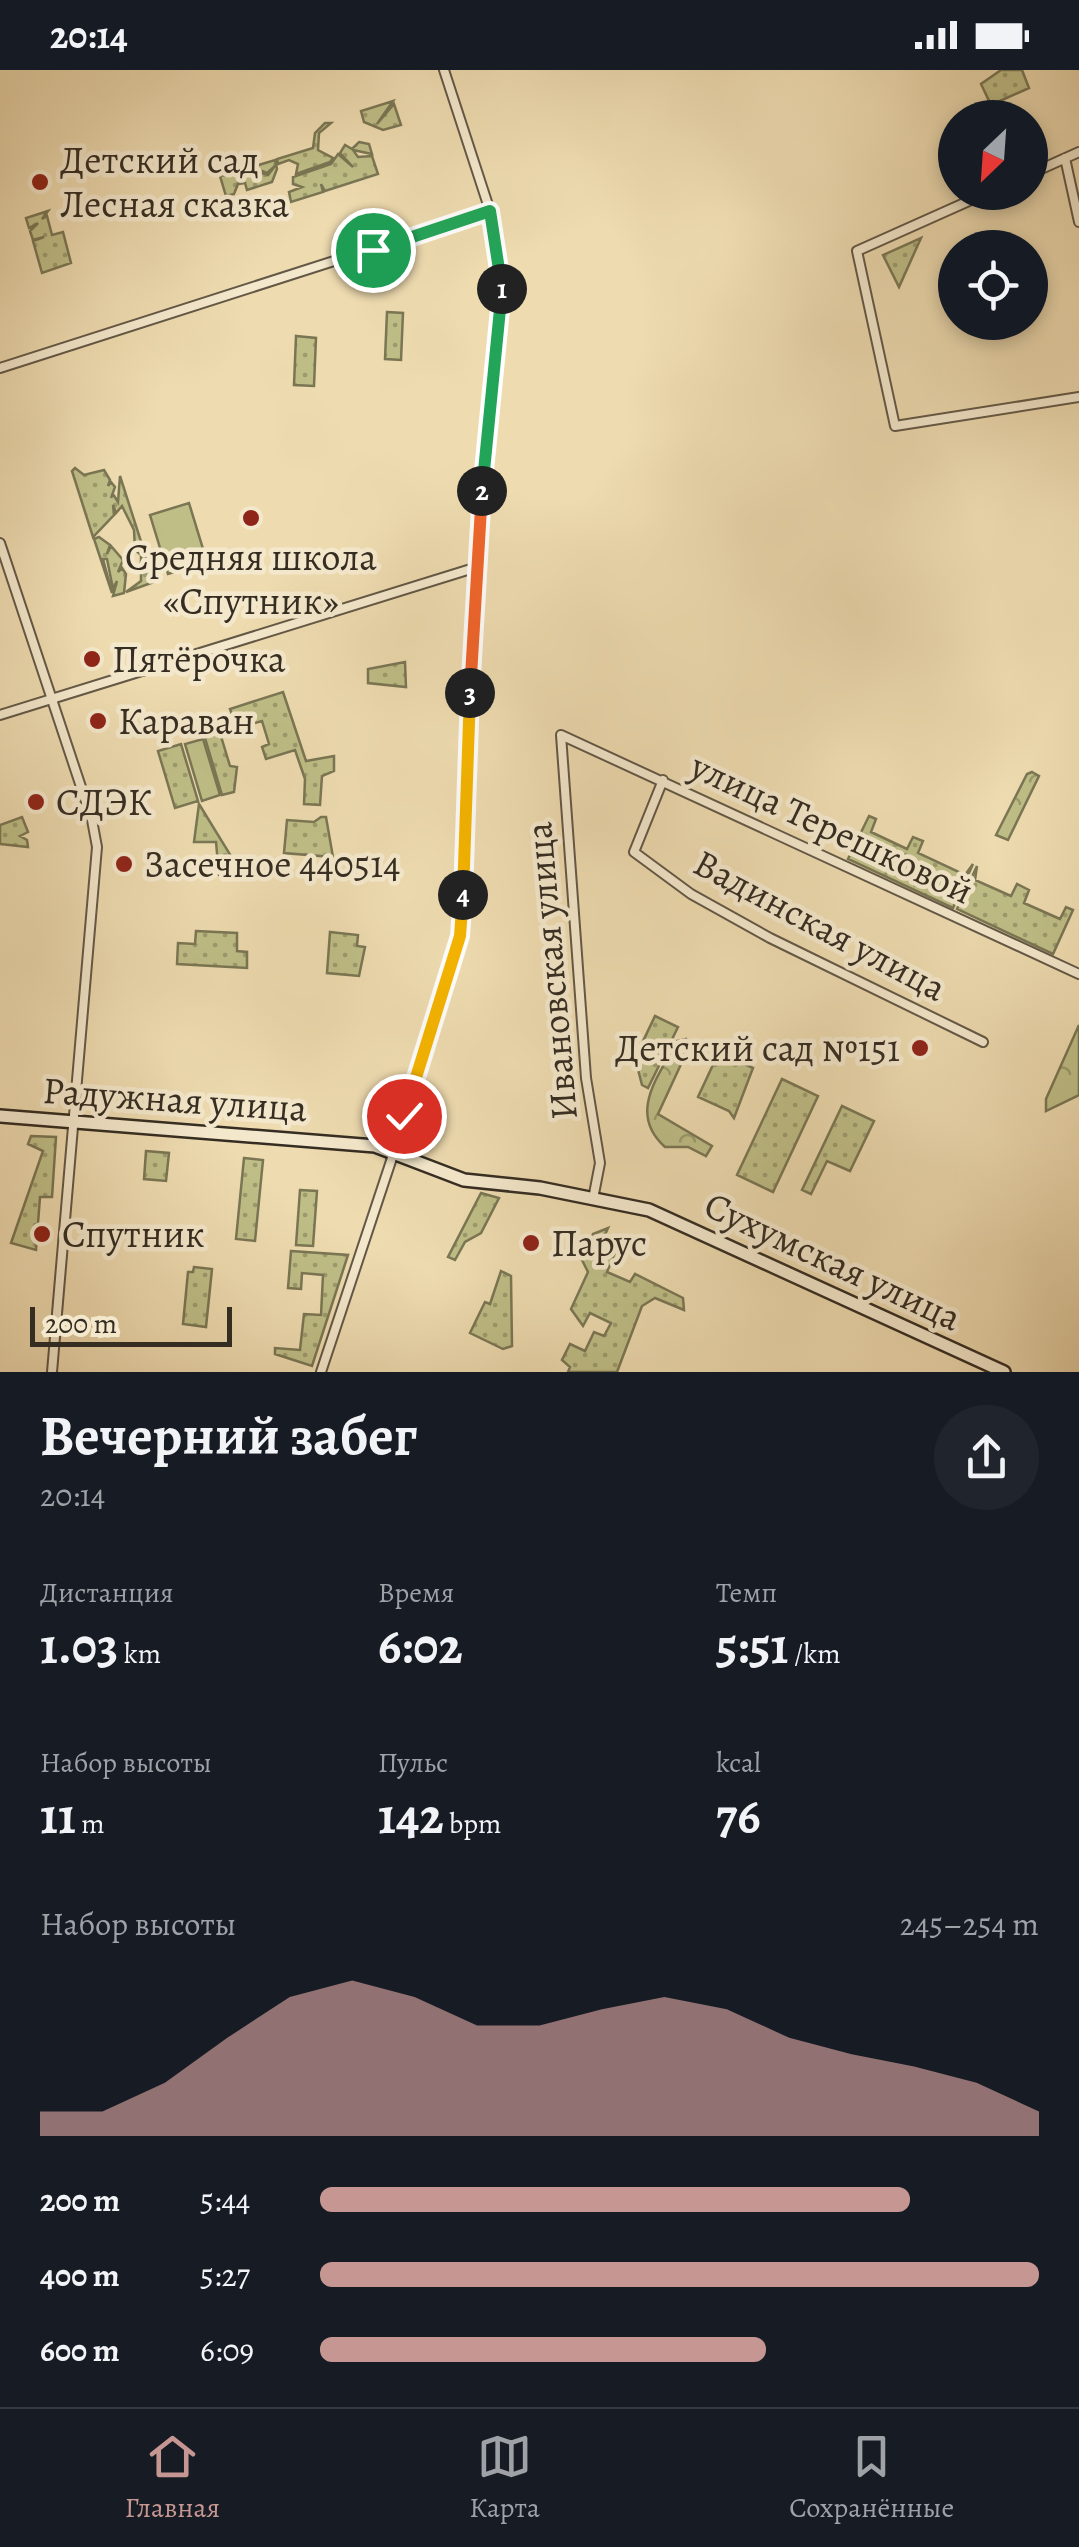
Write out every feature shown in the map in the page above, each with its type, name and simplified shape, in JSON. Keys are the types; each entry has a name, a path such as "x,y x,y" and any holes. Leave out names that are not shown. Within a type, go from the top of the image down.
{"main road":[{"name":"Радужная улица","path":"0,1116 394,1150 464,1180 636,1207"},
{"name":"Сухумская улица","path":"636,1207 1004,1372"}],"street":[{"path":"321,1372 460,936 474,568 502,288 490,211 444,70"},
{"path":"1048,166 1079,152"},
{"path":"1065,158 1079,222"},
{"path":"949,210 857,251 895,426 1079,397"},
{"path":"0,368 490,211"},
{"path":"0,543 92,820 96,847 52,1372"},
{"path":"0,715 474,568"},
{"name":"улица Терешковой","path":"562,736 1079,974"},
{"name":"Ивановская улица","path":"562,736 582,1042 589,1111 600,1163 593,1199"},
{"name":"Вадинская улица","path":"662,780 634,852 690,894 770,938 984,1042"}],"green space":[{"path":"1001,70 1022,70 1029,88 1002,100 989,100 981,84"},
{"path":"393,101 377,124 394,104 401,125 383,130 364,122 361,111"},
{"path":"325,123 331,123 319,133 318,150 333,158 330,162 296,174 298,164 289,160 278,164 277,159 313,148 315,133"},
{"path":"359,142 369,144 372,154 353,150 358,157 372,156 378,174 325,191 321,184 323,192 291,202 289,192 302,187 293,184 293,177 331,164 338,154 353,167 340,153 345,145 352,149"},
{"path":"275,160 277,169 272,182 247,190 245,183 238,184 240,170 248,168 268,175 275,166 267,173 252,167"},
{"path":"238,171 234,194 226,196 220,176"},
{"path":"48,211 42,219 47,216 52,235 63,232 71,263 42,273 33,241 44,237 33,240 30,231 38,223 29,228 26,218"},
{"path":"921,238 899,287 883,255"},
{"path":"387,312 403,313 401,360 385,359"},
{"path":"296,336 316,338 314,386 294,385"},
{"path":"75,468 84,475 104,470 110,480 108,486 111,482 115,487 111,498 113,494 118,502 120,476 154,582 126,592 141,581 141,555 135,550 134,530 122,506 116,513 113,505 114,515 93,537 72,471"},
{"path":"189,503 207,562 168,574 150,515"},
{"path":"99,537 110,545 107,554 111,546 123,560 118,572 122,568 126,574 124,593 113,596 117,581 113,589 107,559 103,559 112,593 94,539"},
{"path":"405,662 406,687 368,683 368,669"},
{"path":"283,692 306,761 334,756 334,771 322,776 320,805 304,804 305,779 295,750 266,759 262,747 269,744 262,721 237,728 230,709"},
{"path":"220,733 230,766 237,767 234,792 222,795 205,738"},
{"path":"203,739 220,795 202,801 185,744"},
{"path":"181,744 198,801 175,808 158,751"},
{"path":"1027,774 1039,776 1008,840 996,835"},
{"path":"199,804 242,878 219,875 216,842 194,842"},
{"path":"869,816 876,819 871,832 907,849 913,837 923,841 918,853 965,875 973,864 953,908 848,859"},
{"path":"22,817 28,832 20,836 27,840 28,847 0,844 0,825"},
{"path":"326,817 333,857 284,853 287,820 314,822"},
{"path":"977,866 975,880 1011,896 1017,884 1029,890 1024,903 1060,919 1066,907 1073,910 1053,954 957,909"},
{"path":"196,931 237,933 237,951 247,952 247,968 177,964 178,943 195,944"},
{"path":"330,932 358,935 357,946 365,947 359,976 327,973"},
{"path":"655,1016 678,1027 648,1088 642,1085 635,1058"},
{"path":"1079,1025 1079,1095 1046,1111 1046,1099"},
{"path":"686,1039 689,1047 658,1114 712,1146 706,1156 688,1147 665,1147 648,1121 647,1108 655,1081 677,1041"},
{"path":"719,1052 753,1068 734,1118 729,1111 698,1097"},
{"path":"782,1079 818,1096 773,1192 737,1175"},
{"path":"842,1106 874,1121 850,1171 827,1161 811,1194 802,1190"},
{"path":"31,1136 56,1137 52,1197 40,1197 36,1250 11,1243 43,1151 28,1144"},
{"path":"146,1151 169,1153 166,1181 144,1179"},
{"path":"244,1158 263,1160 255,1241 236,1239"},
{"path":"300,1190 317,1191 313,1246 296,1245"},
{"path":"481,1193 499,1198 481,1233 465,1242 455,1260 448,1257"},
{"path":"608,1228 604,1237 619,1243 607,1272 630,1282 635,1274 683,1298 684,1310 655,1298 642,1306 617,1372 568,1372 570,1367 562,1360 570,1344 585,1351 594,1332 604,1336 611,1323 590,1313 583,1326 571,1309 588,1272 582,1260 593,1234"},
{"path":"291,1251 348,1255 312,1366 275,1354 275,1348 300,1350 304,1314 321,1315 323,1275 302,1273 301,1289 288,1288"},
{"path":"194,1267 212,1269 206,1327 183,1324 188,1272 193,1272"},
{"path":"501,1271 511,1276 512,1346 503,1349 470,1333 485,1302 490,1304"}],"place":[{"name":"Детский сад Лесная сказка","path":"40,182"},
{"name":"Средняя школа «Спутник»","path":"251,518"},
{"name":"Пятёрочка","path":"92,659"},
{"name":"Караван","path":"98,721"},
{"name":"СДЭК","path":"36,802"},
{"name":"Засечное 440514","path":"124,864"},
{"name":"Детский сад №151","path":"920,1048"},
{"name":"Спутник","path":"42,1234"},
{"name":"Парус","path":"531,1243"}],"route":[{"path":"373,250 490,211 502,288 473,588 462,920 456,951 404,1116"}]}
